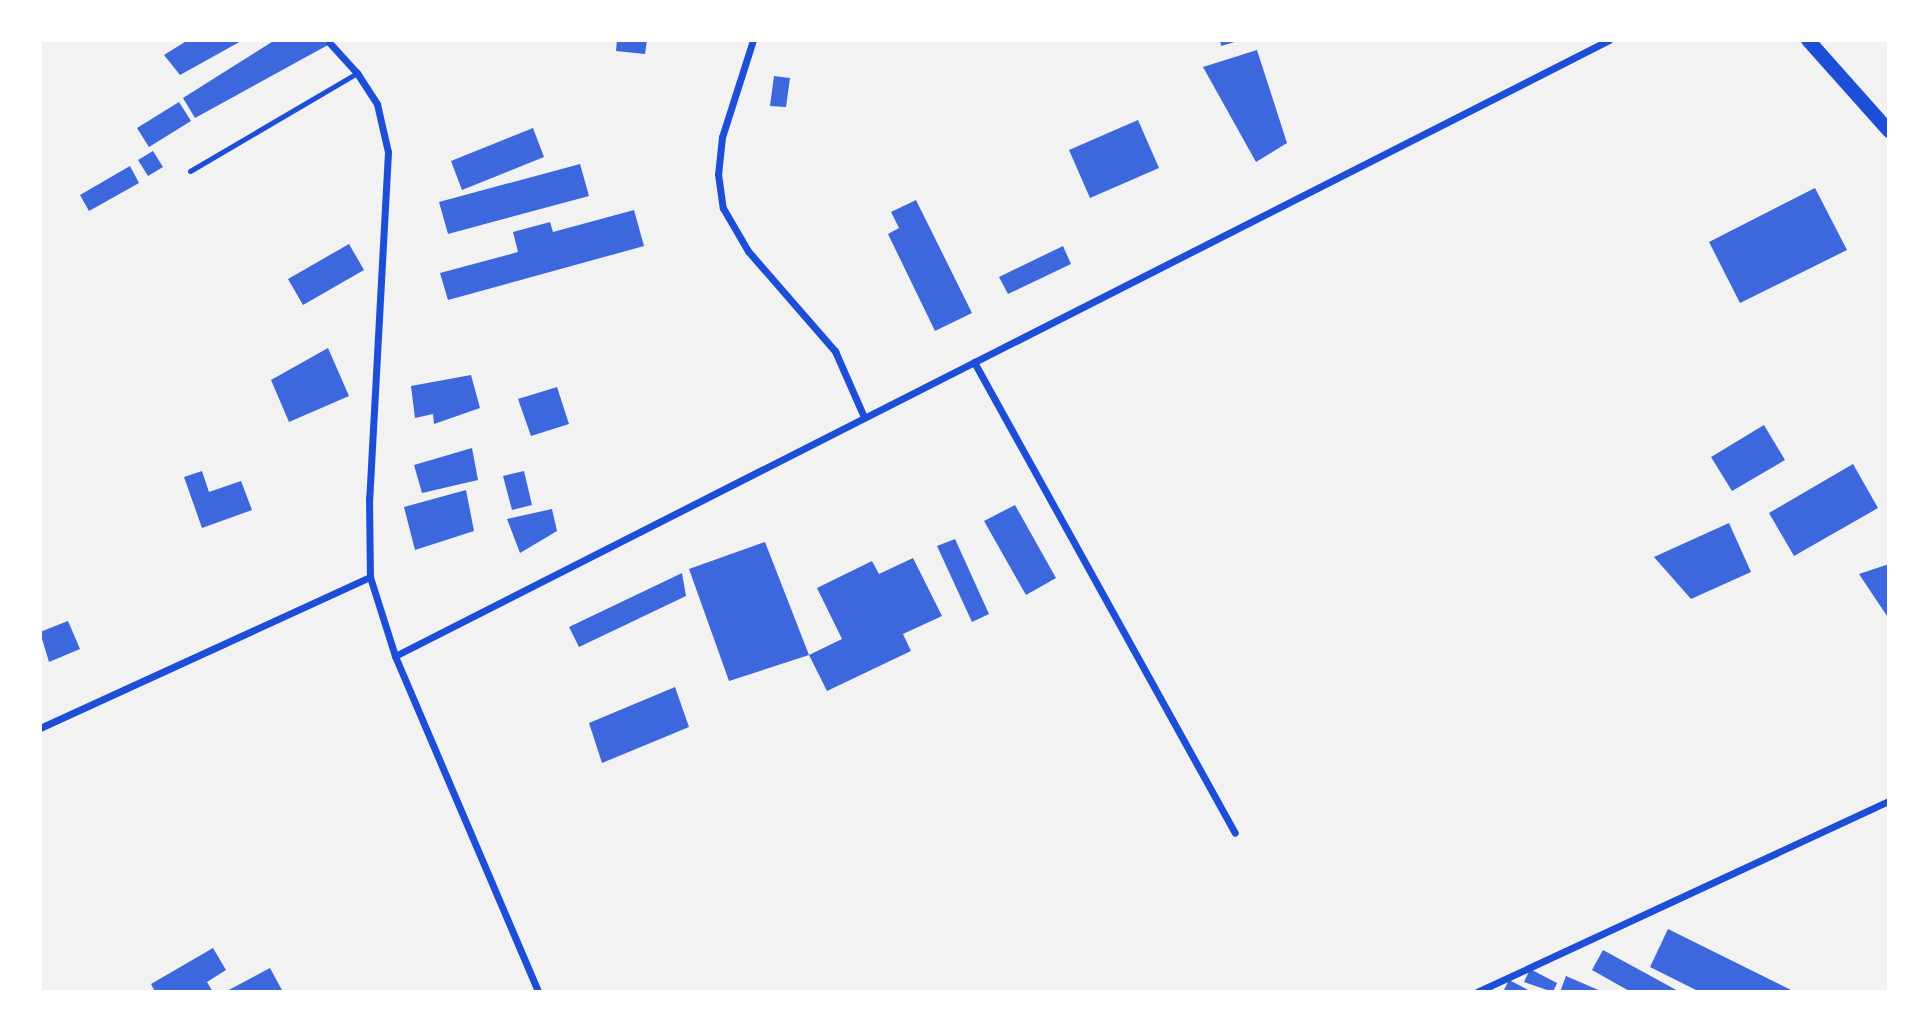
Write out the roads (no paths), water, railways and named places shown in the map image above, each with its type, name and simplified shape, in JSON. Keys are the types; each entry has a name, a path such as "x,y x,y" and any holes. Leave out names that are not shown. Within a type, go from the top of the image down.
{"main road":[{"path":"1808,40 1889,131"}],"street":[{"path":"327,40 357,73 377,104 388,152 369,498 370,577 395,656 538,992"},
{"path":"753,40 722,137 718,174 723,208 748,251 835,351 864,417"},
{"path":"395,656 1609,40"},
{"path":"974,362 1235,833"},
{"path":"40,728 370,577"},
{"path":"1476,992 1889,801"}],"lane":[{"path":"190,171 357,73"}]}
